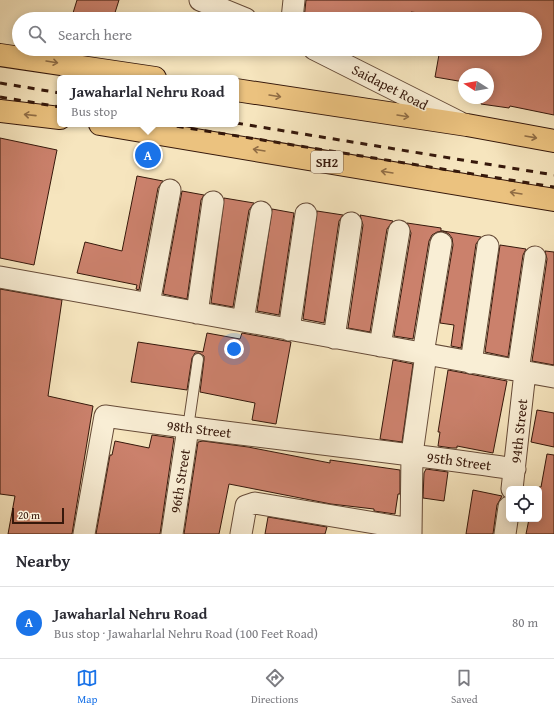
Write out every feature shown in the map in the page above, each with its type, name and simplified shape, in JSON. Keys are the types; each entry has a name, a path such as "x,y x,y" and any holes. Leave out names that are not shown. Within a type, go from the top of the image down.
{"main road":[{"path":"0,54 12,56"},
{"path":"13,56 136,75"},
{"path":"239,90 467,125 554,141"},
{"path":"0,111 57,118"},
{"name":"SH2","path":"118,127 554,200"}],"street":[{"path":"200,0 229,12"},
{"path":"293,12 294,0"},
{"name":"Saidapet Road","path":"328,56 467,125"},
{"path":"149,304 170,190"},
{"path":"197,313 213,202"},
{"path":"242,321 261,212"},
{"path":"289,330 306,214"},
{"path":"334,338 352,223"},
{"path":"380,346 399,231"},
{"path":"412,454 441,243"},
{"path":"471,363 488,246"},
{"name":"94th Street","path":"513,479 521,372 535,257"},
{"path":"0,277 554,378"},
{"name":"98th Street","path":"84,534 105,416 188,428 412,454"},
{"name":"96th Street","path":"172,534 188,428"},
{"name":"95th Street","path":"411,532 412,454 513,479"},
{"path":"241,534 246,506 255,503 411,532"},
{"path":"505,534 507,522"}],"lane":[{"path":"188,428 198,359"}],"building":[{"path":"77,0 119,0 115,12 73,12"},
{"path":"306,0 554,0 554,115 510,106 509,108 481,104 494,104 494,68 458,68 458,81 435,77 439,56 542,56 542,12 305,12"},
{"path":"0,138 57,150 34,265 0,258"},
{"path":"137,176 163,181 158,188 139,290 136,289 137,285 77,273 85,242 122,251"},
{"path":"182,191 204,195 201,200 187,299 163,294"},
{"path":"224,198 254,203 249,210 233,307 211,303"},
{"path":"272,209 294,213 279,315 257,311"},
{"path":"317,211 343,215 339,221 324,323 303,319"},
{"path":"360,215 393,221 387,229 370,332 348,328 363,225"},
{"path":"407,223 441,228 441,231 443,231 432,235 429,241 413,339 394,336 411,233"},
{"path":"443,231 481,237 476,244 461,348 451,346 454,325 440,323 453,245 452,238 449,234"},
{"path":"500,245 526,249 523,255 508,357 485,352"},
{"path":"545,251 554,252 554,365 532,361 547,259"},
{"path":"0,289 62,300 48,396 93,406 72,534 8,534 15,496 0,494"},
{"path":"207,333 240,339 242,333 291,342 276,424 252,420 255,403 200,392 204,356 199,353 195,353 192,358 187,390 131,382 138,342 203,352"},
{"path":"393,360 413,364 402,442 380,439"},
{"path":"448,370 507,381 493,453 457,446 457,448 452,448 438,446 440,432 438,432"},
{"path":"537,410 554,413 554,447 531,442"},
{"path":"152,435 174,438 160,534 96,534 110,455 112,455 115,441 149,448"},
{"path":"203,441 248,447 330,463 330,460 400,470 400,494 398,494 395,514 374,511 374,509 331,504 229,484 219,534 184,534 198,442"},
{"path":"547,454 554,455 554,534 526,534 528,522 542,522 541,486"},
{"path":"426,469 448,472 444,501 423,498 424,473"},
{"path":"473,490 502,496 497,505 493,534 466,534"},
{"path":"268,517 327,527 325,534 265,534"}],"railway":[{"path":"0,83 57,92"},
{"path":"0,97 57,106"},
{"path":"239,123 554,175"},
{"path":"182,127 554,187"}],"place":[{"name":"Jawaharlal Nehru Road","path":"148,155"}]}
